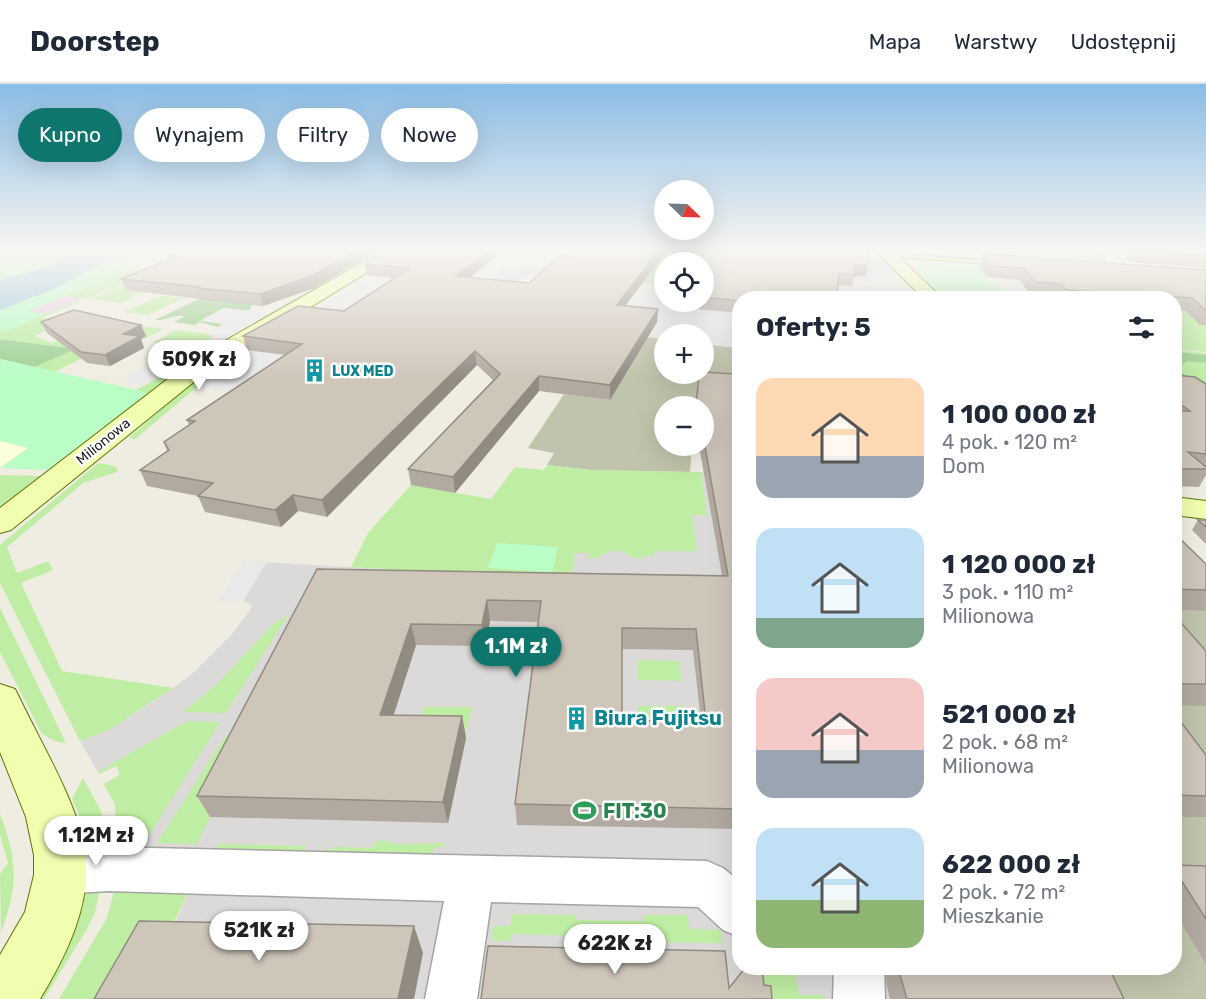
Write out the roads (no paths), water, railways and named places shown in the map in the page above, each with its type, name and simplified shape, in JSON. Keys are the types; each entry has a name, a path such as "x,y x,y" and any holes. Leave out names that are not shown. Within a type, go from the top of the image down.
{"street":[{"name":"Milionowa","path":"0,523 199,365 321,294"},
{"path":"1182,507 1206,510"},
{"path":"4,716 54,828 58,840 60,872 52,913 44,936 30,963 6,999"},
{"path":"60,872 86,869 707,884 732,906"},
{"path":"451,999 471,879"},
{"path":"859,999 860,975"}],"water":[{"path":"0,294 41,294 0,310"}],"place":[{"name":"LUX MED","path":"314,371"},
{"name":"Biura Fujitsu","path":"576,718"},
{"name":"FIT:30","path":"585,811"}]}
